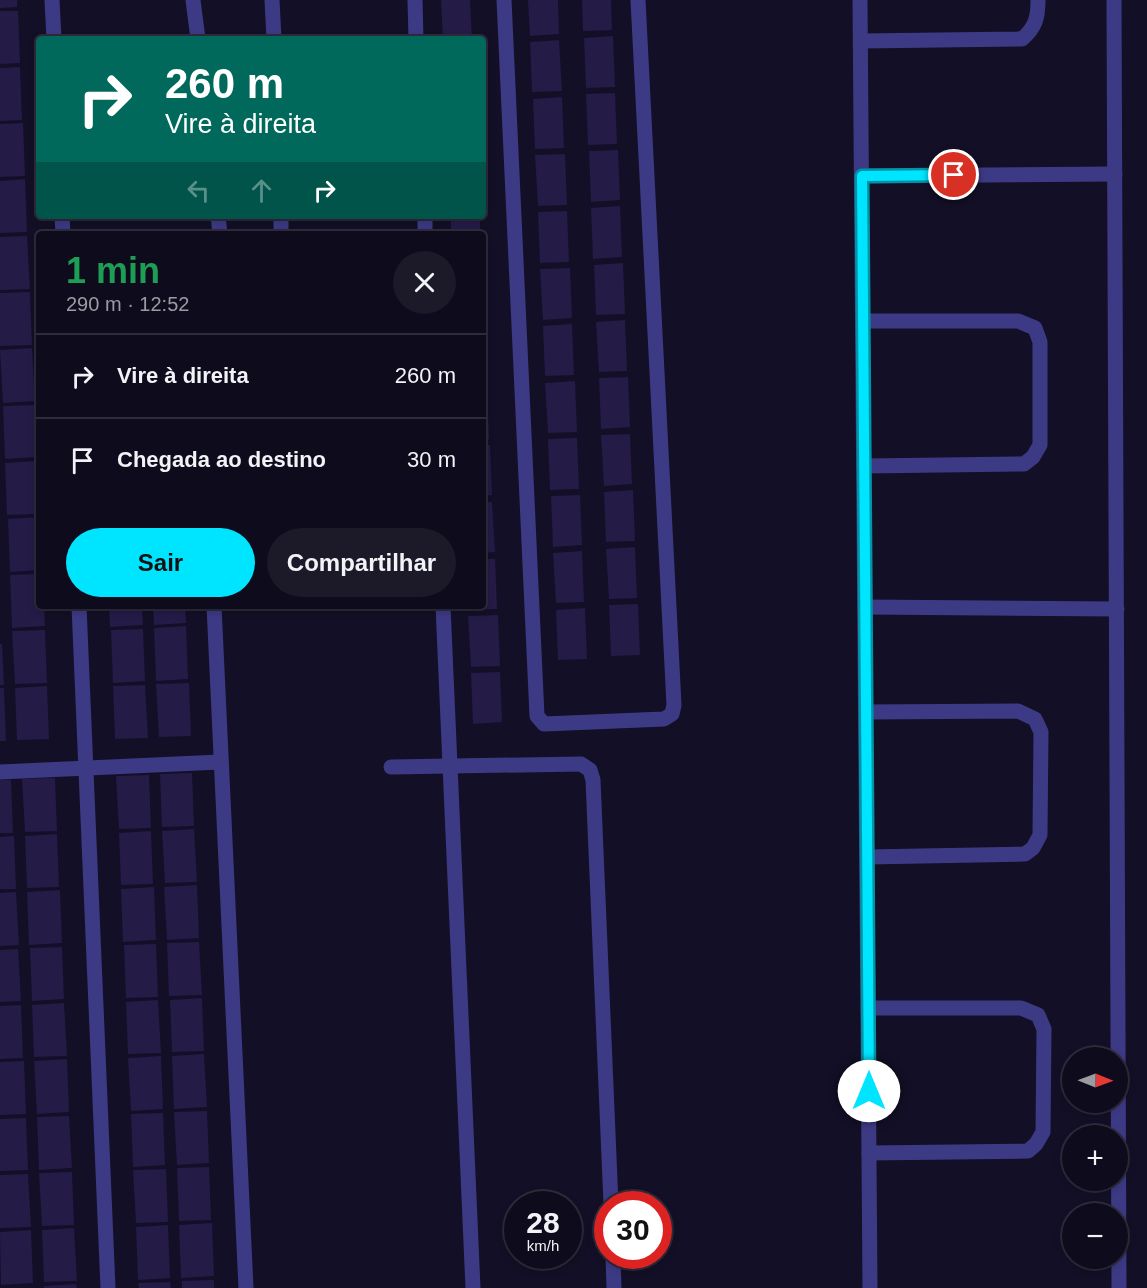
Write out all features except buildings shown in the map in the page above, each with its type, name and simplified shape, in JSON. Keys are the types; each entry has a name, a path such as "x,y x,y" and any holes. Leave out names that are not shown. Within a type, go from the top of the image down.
{"street":[{"path":"52,0 54,36"},
{"path":"194,0 198,36"},
{"path":"272,0 273,36"},
{"path":"415,0 416,36"},
{"path":"504,0 537,716 544,724 664,719 672,714 674,705 639,0"},
{"path":"860,0 870,1288"},
{"path":"861,41 1022,39 1030,32 1038,19 1038,0"},
{"path":"1114,0 1119,1288"},
{"path":"862,176 1115,174"},
{"path":"863,321 1018,321 1035,328 1040,342 1040,445 1033,457 1024,464 864,466"},
{"path":"865,606 1117,609"},
{"path":"79,609 108,1288"},
{"path":"214,609 246,1288"},
{"path":"443,609 473,1288"},
{"path":"866,712 1018,711 1035,719 1041,732 1040,835 1033,848 1024,854 867,856"},
{"path":"0,772 220,762"},
{"path":"391,767 581,764 590,770 593,780 609,1191"},
{"path":"868,1008 1021,1008 1038,1015 1044,1029 1043,1132 1036,1144 1028,1151 869,1153"},
{"path":"613,1269 614,1288"}],"route":[{"path":"869,1091 862,176 954,175"}]}
